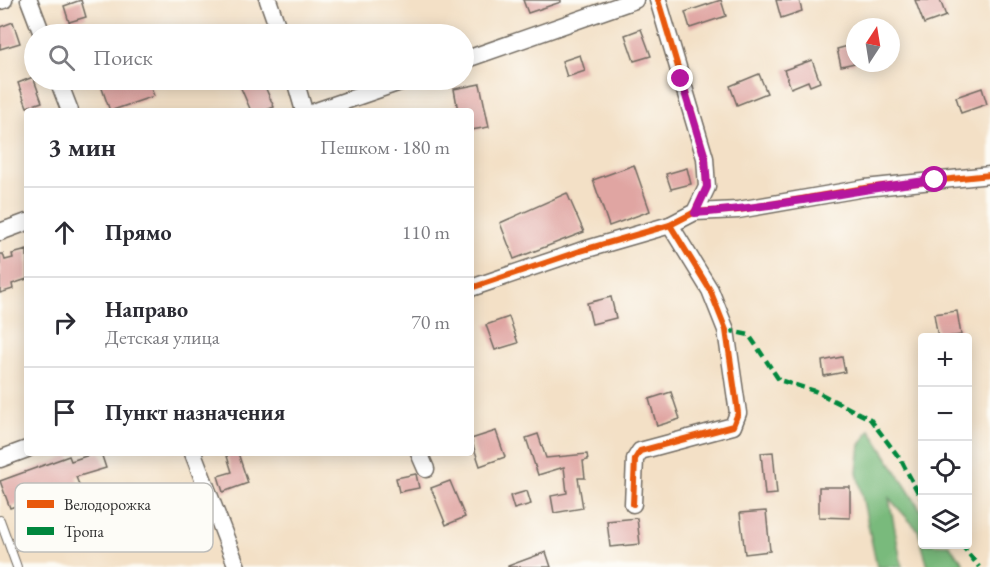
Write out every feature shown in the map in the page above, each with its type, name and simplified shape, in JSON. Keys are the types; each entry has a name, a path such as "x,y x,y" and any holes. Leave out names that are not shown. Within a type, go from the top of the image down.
{"street":[{"path":"28,0 38,24"},
{"path":"474,56 635,0"},
{"path":"658,0 705,158 707,187 695,213"},
{"path":"273,2 278,24"},
{"path":"62,90 69,108"},
{"path":"298,90 303,108"},
{"path":"325,108 377,90"},
{"path":"474,287 580,251 670,225 695,213 738,210 865,188 990,175"},
{"path":"0,232 24,223"},
{"path":"633,504 634,459 640,451 733,426 738,413 726,330 710,290 670,225"},
{"path":"0,459 24,450"},
{"path":"194,456 205,483"},
{"path":"420,456 426,469"},
{"path":"213,505 237,567"}],"lane":[{"path":"0,520 18,567"}],"green space":[{"path":"870,430 918,506 918,530 889,498 902,567 877,567 857,472 860,445"},
{"path":"923,549 952,549 963,562 963,567 928,567"}],"building":[{"path":"81,0 86,17 69,22 64,6"},
{"path":"523,0 561,0 561,2 528,13"},
{"path":"721,0 726,16 690,28 685,12"},
{"path":"776,0 799,0 802,11 781,18"},
{"path":"915,0 940,0 946,16 924,24"},
{"path":"13,22 20,43 0,49 0,27"},
{"path":"641,29 651,56 634,61 625,35"},
{"path":"846,46 846,65 841,66 837,49"},
{"path":"580,55 585,71 567,77 562,61"},
{"path":"812,60 820,82 810,86 808,81 791,88 784,70"},
{"path":"759,74 767,93 737,105 730,86"},
{"path":"24,81 24,90 38,90 42,102 27,107 18,83"},
{"path":"480,84 489,127 474,130 474,108 457,108 454,90 474,90 474,85"},
{"path":"982,88 987,104 961,113 956,97"},
{"path":"103,90 152,90 154,96 119,108 109,108"},
{"path":"242,90 266,90 274,107 250,108"},
{"path":"634,165 650,211 609,226 593,180"},
{"path":"687,168 691,184 671,189 666,174"},
{"path":"567,193 584,232 514,259 500,223"},
{"path":"24,251 24,280 12,284 13,289 0,293 0,254 3,254 5,260 13,258 12,254"},
{"path":"611,297 616,318 592,324 587,303"},
{"path":"957,311 961,333 937,333 934,314"},
{"path":"509,317 518,343 495,350 486,325"},
{"path":"842,357 845,372 824,376 822,361"},
{"path":"671,392 680,419 657,426 649,399"},
{"path":"496,431 505,457 480,466 474,448 474,438"},
{"path":"538,434 546,458 587,454 588,460 583,461 585,478 578,478 583,508 554,513 551,496 567,493 564,467 538,475 526,438"},
{"path":"773,452 777,494 765,495 761,453"},
{"path":"69,456 71,461 86,456 102,456 106,468 76,477 78,483 15,483 15,506 10,508 0,481"},
{"path":"227,456 239,456 248,483 223,492 218,476 232,472"},
{"path":"416,474 419,488 399,492 396,478"},
{"path":"450,481 465,517 446,525 431,488"},
{"path":"819,487 850,487 850,518 819,517"},
{"path":"527,491 531,504 514,509 510,496"},
{"path":"766,511 770,551 745,554 740,513"},
{"path":"637,518 640,544 610,547 607,521"},
{"path":"546,552 551,567 508,567 508,566"}],"marked path":[{"path":"726,330 749,335 779,380 815,391 870,419 901,460 919,495"},
{"path":"965,549 979,567"}],"cycle path":[{"path":"474,287 580,251 670,225 695,212 707,187 705,158 658,0"},
{"path":"695,212 738,210 865,188 990,175"},
{"path":"633,504 635,459 640,451 733,426 738,413 726,330 710,290 670,225"}],"route":[{"path":"681,79 705,158 707,187 695,213 738,210 865,188 935,180"}]}
